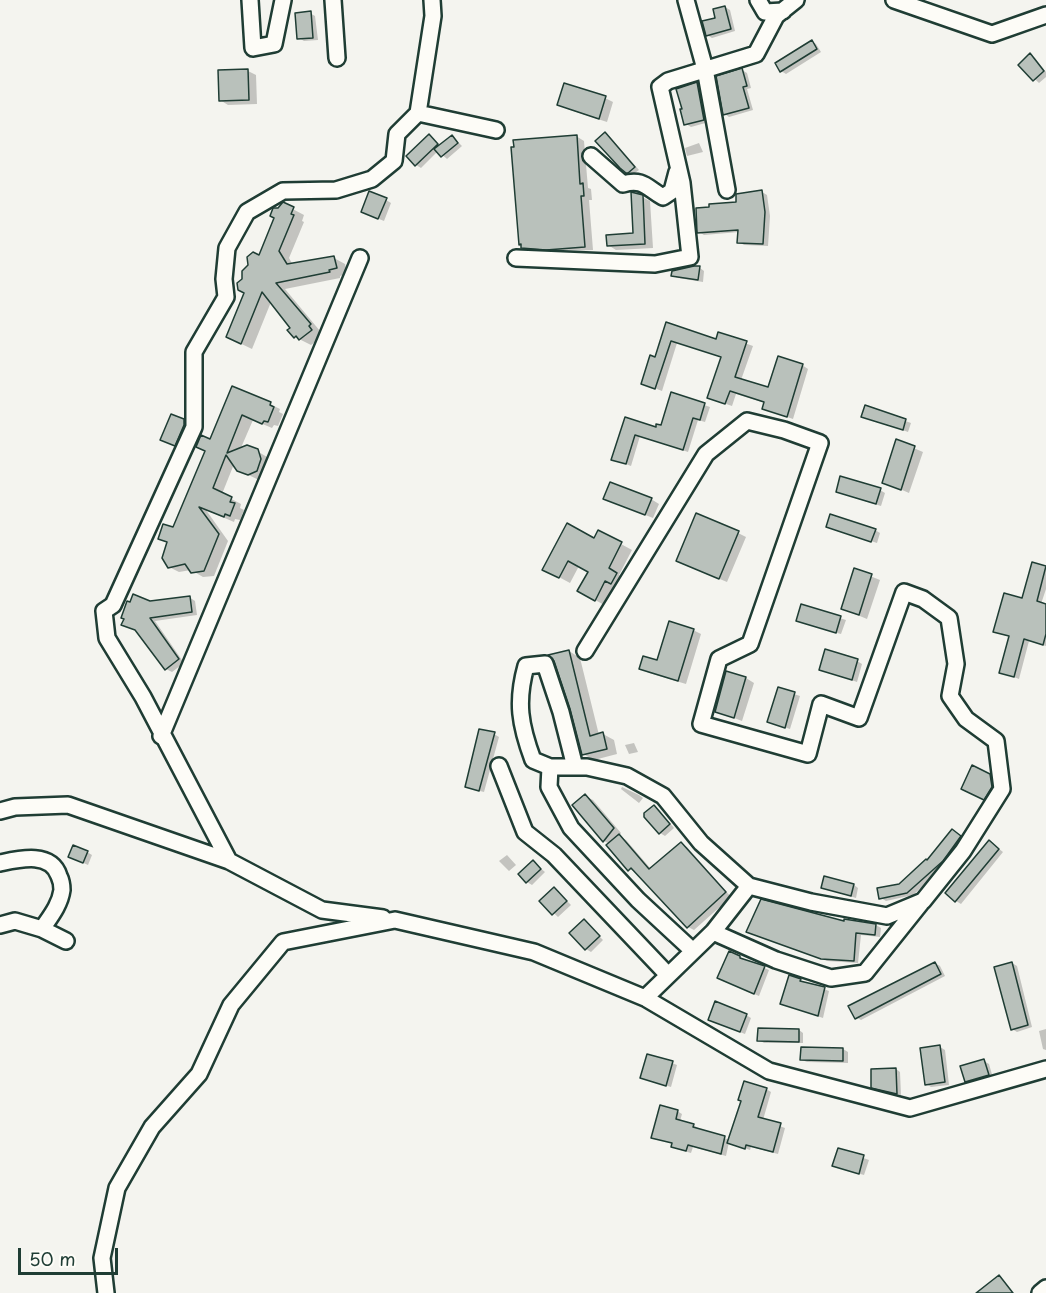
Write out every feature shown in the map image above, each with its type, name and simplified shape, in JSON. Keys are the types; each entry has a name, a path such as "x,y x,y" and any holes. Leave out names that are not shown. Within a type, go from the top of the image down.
{"street":[{"path":"250,0 253,48 274,44 284,0"},
{"path":"333,0 337,58"},
{"path":"229,861 161,736 143,697 107,638 104,611 113,605 194,427 194,352 226,297 224,279 227,248 247,212 283,190 336,190 372,179 394,161 398,134 418,113 433,16 432,0"},
{"path":"686,0 705,69 728,190"},
{"path":"758,0 765,12 783,10"},
{"path":"516,258 655,264 690,257 678,166 660,87 668,81 756,54 776,16 796,0"},
{"path":"894,0 992,34 1046,15"},
{"path":"418,113 496,130"},
{"path":"591,156 623,184 632,181 646,184 663,197 672,191 678,166"},
{"path":"161,736 360,258"},
{"path":"585,651 706,454 747,421 784,430 820,443 750,645 719,659 701,724 808,754 821,704 859,718 904,592 923,599 949,618 956,664 950,696 966,719 996,741 1002,789 963,851 866,973 831,978 776,960 713,932"},
{"path":"575,767 561,712 545,664 526,666 520,689 522,730 533,760 550,767 575,767 587,767 627,776 663,796 701,843 749,886 811,902 887,916 923,901"},
{"path":"499,766 525,832 554,855 668,975"},
{"path":"550,767 549,787 571,828 638,900 693,951"},
{"path":"0,815 7,809 68,805 229,861 322,910 395,920 534,952 645,998 769,1071 910,1108 1046,1069"},
{"path":"0,863 32,858 49,862 58,873 62,889 57,906 42,929"},
{"path":"645,998 713,932 749,886"},
{"path":"106,1293 102,1258 117,1188 152,1127 199,1074 231,1005 283,942 395,920"},
{"path":"0,925 15,921 42,929 66,941"},
{"path":"1040,1293 1046,1288"}],"building":[{"path":"725,6 731,29 706,36 702,21 715,18 713,9"},
{"path":"311,11 313,38 297,39 295,13"},
{"path":"812,40 817,49 780,72 775,63"},
{"path":"1030,53 1044,71 1033,81 1018,65"},
{"path":"742,68 747,86 743,87 749,108 723,115 716,76"},
{"path":"248,69 249,100 219,101 218,70"},
{"path":"697,82 704,120 684,125 676,89"},
{"path":"564,83 606,96 599,119 557,105"},
{"path":"605,132 635,167 628,173 620,168 595,141"},
{"path":"429,134 438,144 415,166 406,156"},
{"path":"452,135 458,143 441,157 434,149"},
{"path":"577,135 580,184 583,183 584,196 581,196 585,247 546,250 521,248 511,147 514,147 513,140"},
{"path":"762,190 765,212 763,244 737,243 738,230 697,233 696,208 709,207 709,204 736,202 736,194"},
{"path":"369,191 387,198 378,219 361,212"},
{"path":"631,192 643,195 645,244 607,246 606,235 633,233"},
{"path":"283,202 294,207 291,214 294,215 279,251 287,264 334,256 337,268 329,270 330,272 276,283 311,324 309,326 312,330 299,340 296,336 294,338 287,330 290,328 262,292 241,344 226,337 244,293 238,290 237,283 242,279 242,271 248,265 247,257 253,252 259,255 274,218 270,216 273,208 278,208"},
{"path":"700,266 698,280 671,276 672,271"},
{"path":"666,322 716,339 718,332 747,341 735,377 768,387 778,356 803,364 787,417 762,409 764,402 730,391 725,404 707,398 721,357 671,341 655,389 641,384 650,355 655,357"},
{"path":"232,386 271,402 270,405 274,407 268,422 264,421 262,424 242,415 227,453 247,445 258,449 261,459 257,471 248,475 237,471 226,455 213,488 232,497 230,502 235,503 230,516 225,514 224,517 199,507 219,534 204,571 191,573 185,564 168,568 162,558 167,542 158,539 163,524 173,527 205,451 196,447 201,435 210,439"},
{"path":"671,392 705,403 700,420 693,418 683,450 635,435 626,464 611,460 625,417 656,427 656,424 661,425"},
{"path":"865,405 906,419 903,430 861,417"},
{"path":"171,414 184,419 184,425 175,446 160,440"},
{"path":"896,439 915,446 901,490 882,483"},
{"path":"840,476 881,488 876,504 836,492"},
{"path":"610,482 652,498 645,515 603,499"},
{"path":"696,513 739,531 719,579 676,561"},
{"path":"830,514 876,529 871,542 826,527"},
{"path":"567,523 594,538 598,530 622,542 609,568 617,573 611,584 605,581 595,601 577,591 588,572 568,561 559,578 542,570"},
{"path":"1032,562 1046,566 1037,601 1046,604 1046,634 1043,645 1024,639 1014,677 999,673 1009,636 993,632 1004,593 1022,598"},
{"path":"854,568 872,574 859,615 841,609"},
{"path":"133,594 150,601 190,596 192,612 150,618 179,659 165,670 135,630 121,625 127,601 130,602"},
{"path":"801,604 841,616 836,633 796,621"},
{"path":"669,621 694,629 678,681 639,669 643,656 657,660"},
{"path":"825,649 858,659 852,680 819,670"},
{"path":"569,650 590,736 603,732 607,749 582,755 554,661 548,655"},
{"path":"726,671 746,677 734,718 715,712"},
{"path":"778,687 795,692 785,728 767,722"},
{"path":"479,729 495,732 479,791 465,787"},
{"path":"972,765 990,774 992,787 984,800 961,789"},
{"path":"585,794 614,828 603,842 572,805"},
{"path":"654,805 670,824 659,834 644,817 644,813"},
{"path":"952,829 961,836 943,861 907,893 879,899 877,888 899,884 927,860"},
{"path":"619,834 649,869 681,842 726,892 687,928 631,868 628,871 606,845"},
{"path":"989,840 999,849 955,902 945,893"},
{"path":"73,845 88,851 83,863 68,857"},
{"path":"533,860 541,869 526,883 518,874"},
{"path":"824,876 854,884 851,896 821,888"},
{"path":"554,887 567,901 552,915 539,901"},
{"path":"761,899 844,921 844,919 876,924 875,935 856,933 854,961 821,959 746,932"},
{"path":"584,919 600,936 585,950 569,933"},
{"path":"729,951 740,958 765,966 754,994 717,978"},
{"path":"935,962 941,974 855,1019 848,1006"},
{"path":"1012,962 1028,1025 1011,1030 994,967"},
{"path":"789,975 801,979 800,981 825,987 818,1016 780,1004"},
{"path":"715,1001 747,1014 740,1032 708,1020"},
{"path":"758,1028 799,1029 799,1042 757,1041"},
{"path":"940,1045 945,1082 925,1085 920,1048"},
{"path":"801,1047 843,1048 843,1061 800,1060"},
{"path":"647,1054 673,1061 666,1086 640,1078"},
{"path":"984,1059 989,1075 965,1082 960,1066"},
{"path":"896,1068 897,1094 871,1088 871,1069"},
{"path":"744,1081 767,1088 758,1117 781,1123 773,1152 746,1145 745,1149 727,1143 741,1101 738,1100"},
{"path":"660,1105 678,1110 676,1119 694,1124 693,1127 725,1136 721,1154 688,1145 686,1151 671,1147 672,1143 651,1138"},
{"path":"838,1148 864,1155 859,1174 832,1166"},
{"path":"999,1275 1013,1293 976,1293"}]}
